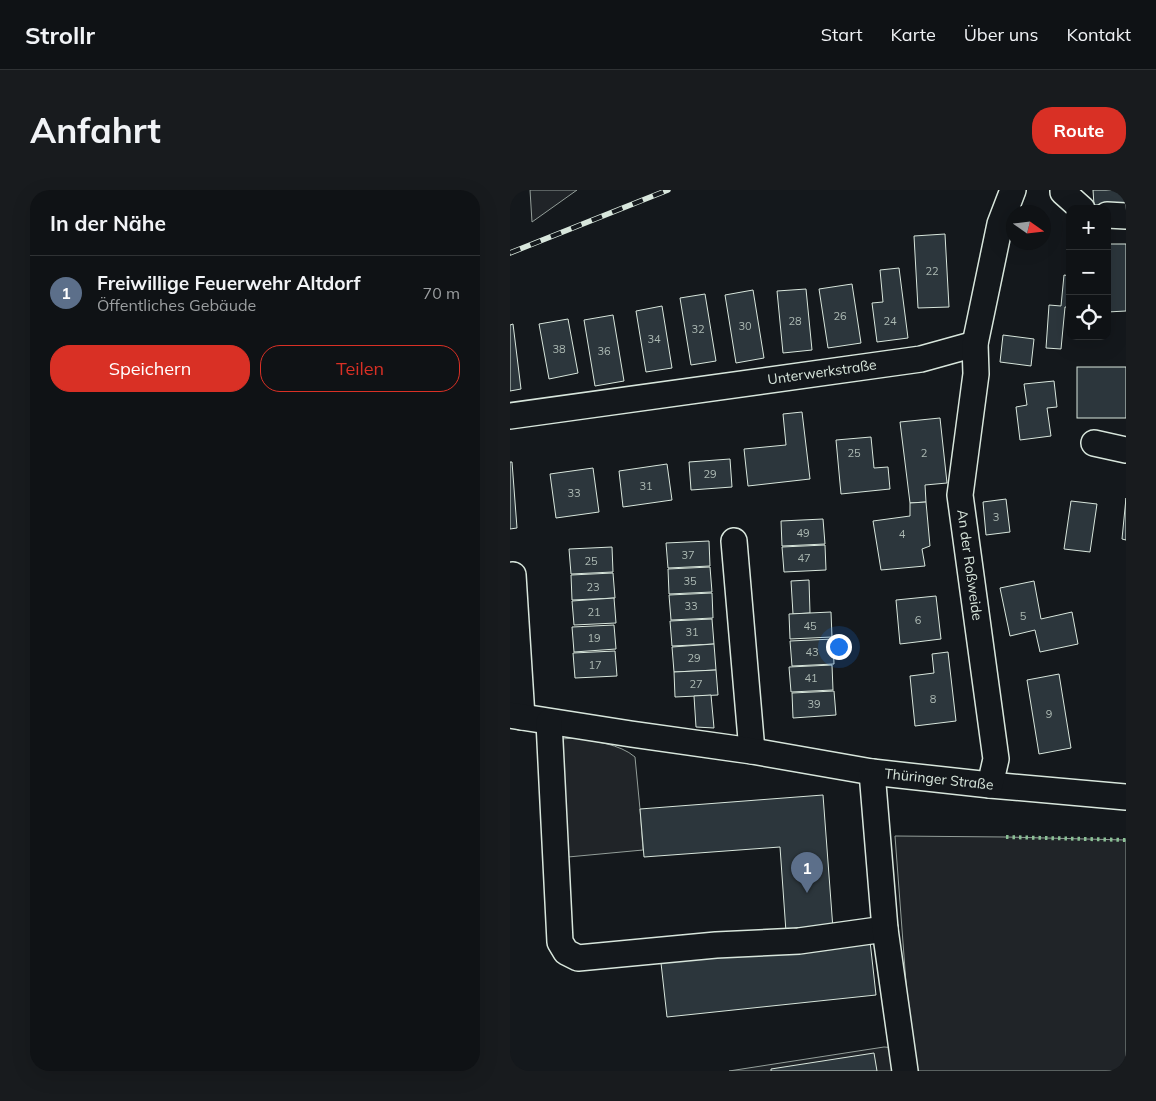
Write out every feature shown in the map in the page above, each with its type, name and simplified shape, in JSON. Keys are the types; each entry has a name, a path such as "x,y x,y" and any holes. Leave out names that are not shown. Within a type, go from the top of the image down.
{"street":[{"path":"975,344 1000,224 1013,190"},
{"path":"1063,190 1078,205"},
{"path":"1111,215 1126,216"},
{"name":"Unterwerkstraße","path":"510,416 921,358 975,344"},
{"name":"An der Roßweide","path":"975,344 976,374 960,495 996,759 990,785"},
{"path":"1094,443 1126,450"},
{"path":"734,540 752,751"},
{"name":"Thüringer Straße","path":"513,575 516,716 752,751 872,772 1126,797"},
{"path":"549,722 560,942 566,952 578,958 716,945 799,940 885,930"},
{"path":"872,772 885,930 905,1071"}],"shaded area":[{"path":"530,190 577,190 532,222"},
{"path":"574,738 614,746 635,757 643,850 568,857 557,745 562,739"},
{"path":"895,836 1126,840 1126,1071 729,1071 884,1047 911,1049"}],"building":[{"path":"1093,190 1126,190 1126,204 1094,205"},
{"path":"945,234 949,307 918,308 914,236"},
{"path":"1111,244 1126,244 1126,311 1111,312"},
{"path":"899,268 908,338 877,342 872,303 883,302 880,270"},
{"path":"1064,275 1066,275 1066,307 1061,349 1046,348 1049,305 1061,306"},
{"path":"852,284 861,343 828,348 819,289"},
{"path":"806,289 812,350 783,353 777,291"},
{"path":"753,290 764,358 736,363 725,295"},
{"path":"705,294 716,361 691,365 680,298"},
{"path":"662,306 672,368 646,372 636,311"},
{"path":"613,315 624,381 595,386 584,320"},
{"path":"568,319 578,373 549,379 539,324"},
{"path":"513,324 521,389 510,391 510,325"},
{"path":"1003,335 1034,339 1031,366 1000,362"},
{"path":"1077,367 1126,367 1126,418 1077,418"},
{"path":"1054,381 1057,407 1047,408 1051,436 1020,440 1016,407 1027,405 1024,384"},
{"path":"802,412 810,479 748,486 744,449 786,445 783,414"},
{"path":"940,418 947,483 925,485 926,502 910,503 900,422"},
{"path":"871,437 874,468 888,467 890,489 841,494 836,440"},
{"path":"730,459 732,487 691,490 689,462"},
{"path":"510,462 512,462 517,528 510,529"},
{"path":"667,464 672,500 623,507 619,471"},
{"path":"593,468 599,512 556,518 550,474"},
{"path":"1126,498 1126,540 1122,539"},
{"path":"1006,499 1010,532 986,535 983,502"},
{"path":"1071,501 1097,504 1090,552 1064,549"},
{"path":"926,502 930,546 922,549 925,566 881,570 873,521 910,516 910,503"},
{"path":"823,519 825,544 782,546 781,521"},
{"path":"709,541 710,566 668,568 666,543"},
{"path":"825,545 826,570 784,572 782,547"},
{"path":"612,547 613,572 571,574 569,549"},
{"path":"710,567 712,592 669,594 668,569"},
{"path":"613,573 615,598 572,600 571,575"},
{"path":"809,580 810,613 793,614 791,581"},
{"path":"1034,581 1041,619 1072,612 1078,644 1040,652 1035,630 1010,636 1000,588"},
{"path":"712,593 713,618 671,620 669,595"},
{"path":"936,596 941,639 900,644 896,600"},
{"path":"614,598 616,623 574,625 572,601"},
{"path":"831,612 832,637 790,639 789,614"},
{"path":"712,619 714,644 672,646 670,621"},
{"path":"614,625 616,649 574,652 572,627"},
{"path":"833,639 834,664 792,666 790,641"},
{"path":"714,644 716,670 674,672 672,647"},
{"path":"615,651 617,676 575,678 573,653"},
{"path":"948,652 956,721 915,726 910,676 934,673 932,654"},
{"path":"832,665 833,690 791,692 789,667"},
{"path":"716,670 718,695 675,697 674,672"},
{"path":"1059,674 1071,748 1039,754 1027,680"},
{"path":"834,691 836,715 793,718 792,693"},
{"path":"711,695 714,728 696,727 694,696"},
{"path":"823,795 833,929 786,932 780,847 644,857 640,809"},
{"path":"870,941 876,995 667,1017 661,963"},
{"path":"874,1053 877,1071 771,1071 771,1069"}],"railway":[{"path":"510,253 668,190"}],"hedge":[{"path":"1006,837 1126,840"}],"place":[{"name":"Freiwillige Feuerwehr Altdorf","path":"807,893"}]}
